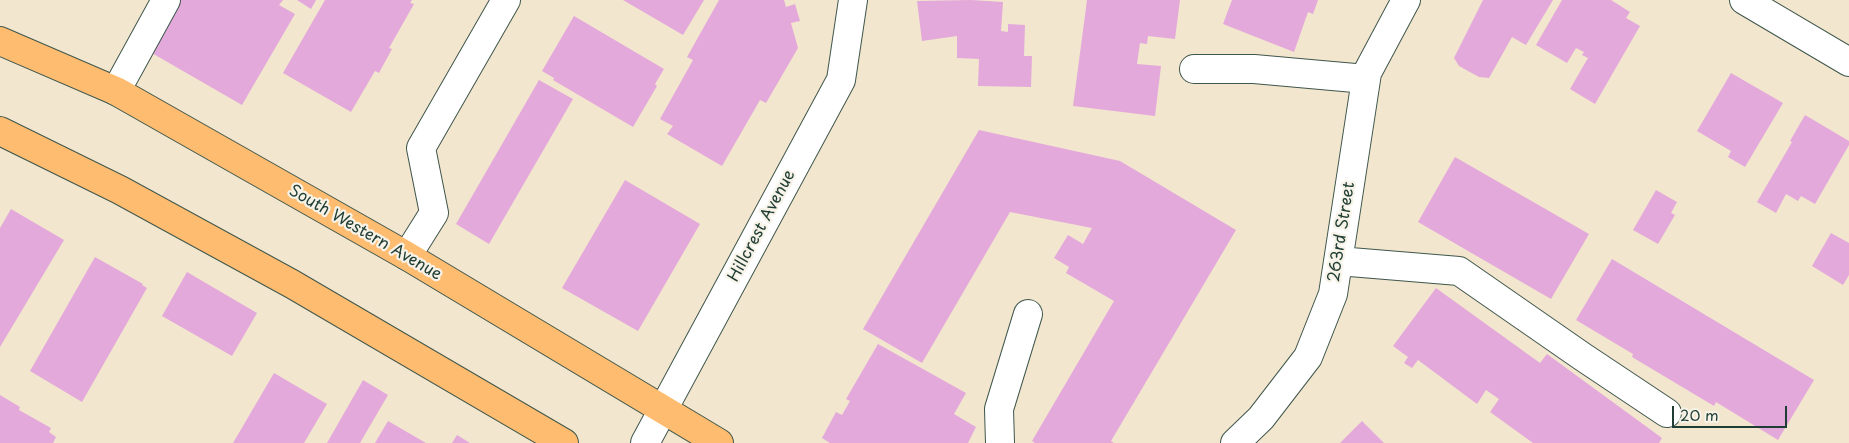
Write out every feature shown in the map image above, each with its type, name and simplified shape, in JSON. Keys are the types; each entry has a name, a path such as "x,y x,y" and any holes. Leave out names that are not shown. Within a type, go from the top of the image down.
{"main road":[{"name":"South Western Avenue","path":"0,41 116,91 407,256 719,443"},
{"path":"0,131 120,190 292,284 564,443"}],"street":[{"path":"116,91 166,0"},
{"path":"407,256 434,213 421,148 506,0"},
{"name":"Hillcrest Avenue","path":"645,443 841,80 853,0"},
{"name":"263rd Street","path":"1235,443 1261,418 1308,357 1333,294 1367,73 1406,0"},
{"path":"1744,0 1849,62"},
{"path":"1194,69 1254,69 1366,79"},
{"path":"1338,261 1460,271 1667,413"},
{"path":"1000,443 998,409 1028,314"}],"building":[{"path":"180,0 283,0 279,5 295,14 242,105 150,52"},
{"path":"297,0 316,0 311,9"},
{"path":"325,0 412,0 410,3 414,4 389,48 392,49 379,73 375,71 351,112 283,73"},
{"path":"623,0 704,0 683,35"},
{"path":"719,0 784,0 786,7 795,4 800,21 791,23 798,48 766,103 760,100 722,166 667,134 673,126 660,119 693,60 687,57"},
{"path":"971,0 1003,2 1001,31 1008,32 1008,24 1025,25 1024,56 1032,56 1031,87 978,86 979,59 957,58 957,36 922,41 917,1"},
{"path":"1087,0 1180,0 1175,39 1148,36 1147,44 1140,43 1137,64 1161,66 1155,116 1073,106"},
{"path":"1232,0 1318,0 1313,14 1308,12 1294,52 1223,24"},
{"path":"1483,0 1553,0 1526,45 1512,37 1489,78 1479,77 1459,66 1454,58"},
{"path":"1562,0 1611,0 1630,12 1626,18 1640,26 1595,104 1570,89 1588,58 1582,55 1584,52 1576,48 1567,63 1536,45"},
{"path":"574,16 664,69 655,84 657,86 633,127 553,80 554,78 542,71"},
{"path":"1731,73 1783,103 1745,167 1728,157 1731,151 1697,131"},
{"path":"539,80 573,99 489,244 456,224"},
{"path":"1805,115 1849,141 1849,145 1815,204 1801,196 1798,201 1786,194 1776,213 1757,202 1792,142 1790,141"},
{"path":"979,130 1120,161 1236,230 1111,441 1114,443 1035,443 1032,441 1114,301 1066,273 1069,267 1054,258 1068,235 1083,244 1092,228 1010,212 922,363 863,329"},
{"path":"1455,157 1589,234 1551,299 1418,222"},
{"path":"625,180 700,224 638,331 562,288"},
{"path":"1656,190 1677,202 1671,213 1675,215 1658,244 1633,230"},
{"path":"11,209 64,240 0,347 0,228"},
{"path":"1831,233 1849,243 1849,275 1843,285 1812,266"},
{"path":"95,257 147,288 82,402 30,371"},
{"path":"1612,259 1814,380 1778,440 1716,402 1714,406 1632,357 1633,354 1576,320"},
{"path":"187,272 257,313 232,356 162,316"},
{"path":"1436,288 1540,363 1547,354 1662,438 1659,443 1533,443 1490,412 1499,399 1486,390 1477,404 1418,360 1412,368 1404,363 1408,357 1393,346"},
{"path":"878,344 966,393 954,414 976,427 968,443 830,443 822,438 836,412 842,415 850,401 846,399"},
{"path":"274,373 327,404 304,443 233,443"},
{"path":"363,380 388,395 360,443 327,443"},
{"path":"0,395 20,407 19,410 51,428 49,432 56,437 53,443 0,443"},
{"path":"388,421 426,443 375,443"},
{"path":"1362,421 1384,443 1340,443"},
{"path":"457,435 470,443 452,443"}]}
